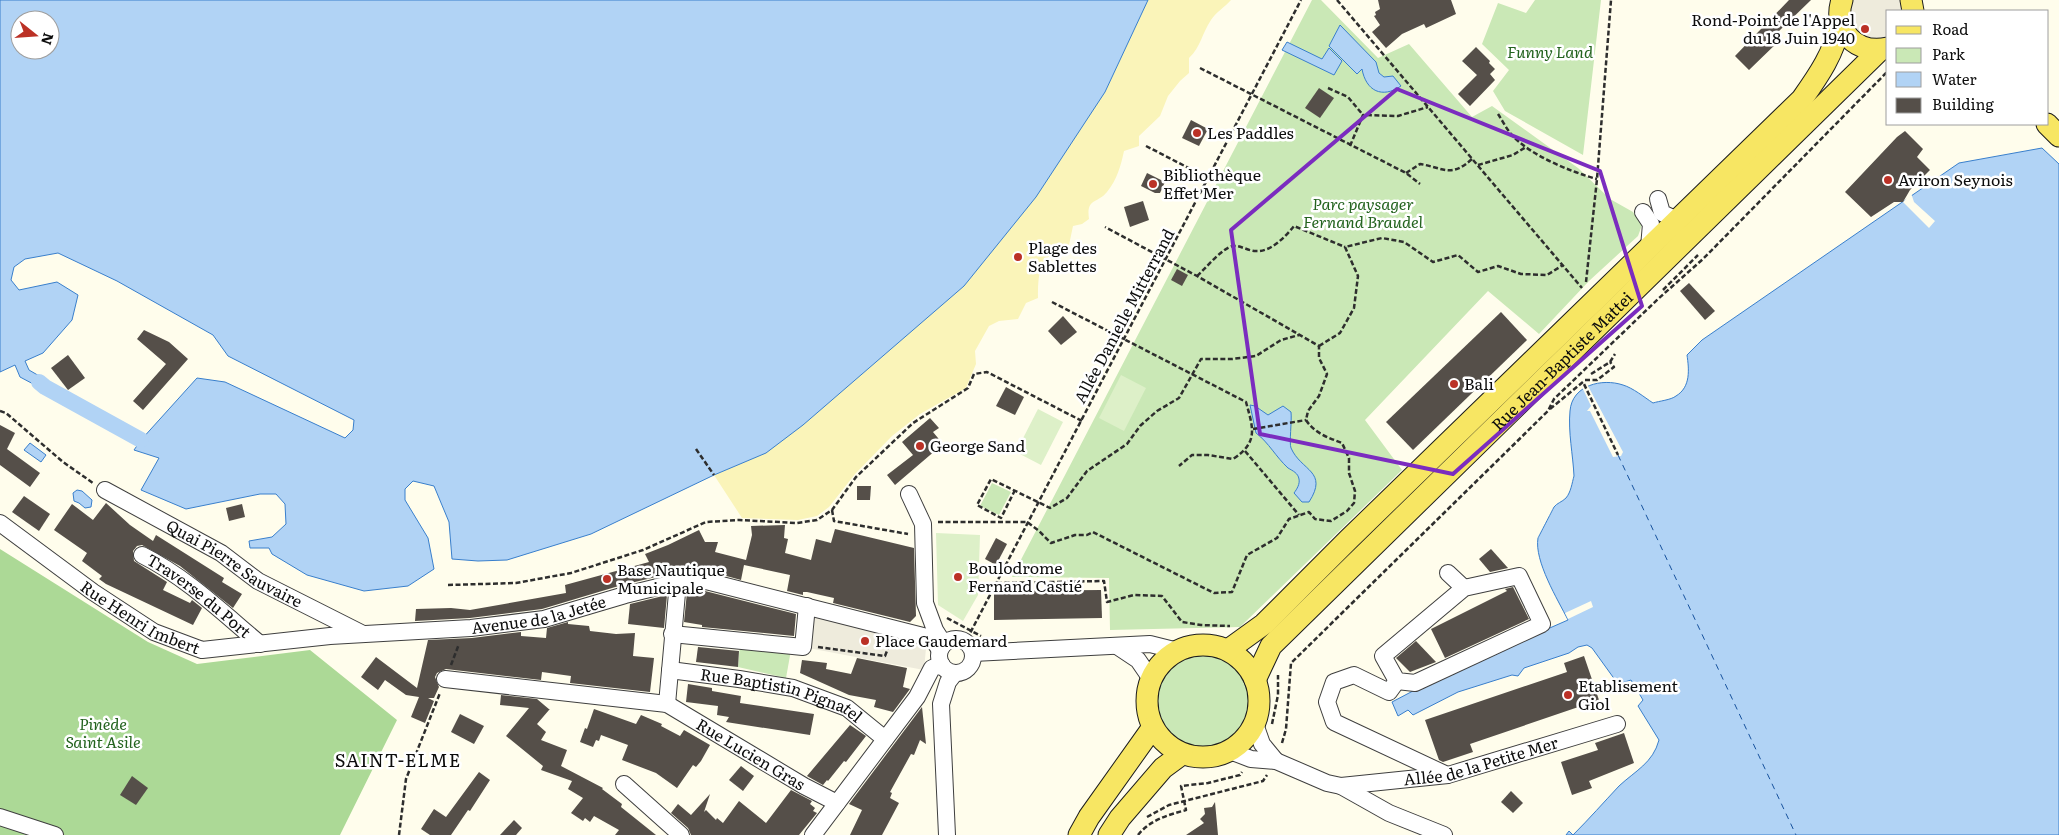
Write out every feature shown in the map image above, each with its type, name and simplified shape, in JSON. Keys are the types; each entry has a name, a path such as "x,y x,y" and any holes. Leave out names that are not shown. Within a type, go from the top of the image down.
{"main road":[{"path":"1842,0 1839,15 1840,24 1852,41 1870,50 1884,49"},
{"name":"Rue Jean-Baptiste Mattei","path":"1228,650 1264,624 1802,99 1829,59 1837,41 1840,24"},
{"name":"Rue Jean-Baptiste Mattei","path":"1255,680 1271,646 1884,49"},
{"path":"2048,125 2059,136"},
{"path":"1194,645 1211,645 1228,650 1249,668 1255,680 1259,702 1255,724 1240,744 1230,751 1206,758 1182,754 1165,743 1153,727 1148,711 1147,695 1151,679 1162,663 1178,651 1194,645"},
{"path":"1079,835 1089,817 1153,727"},
{"path":"1109,835 1120,818 1162,768 1182,754"}],"street":[{"path":"1658,199 1662,213 1677,220"},
{"path":"1643,212 1650,224 1649,247"},
{"name":"Quai Pierre Sauvaire","path":"105,490 221,553 258,580 365,635"},
{"path":"909,494 923,524 925,604 945,658"},
{"name":"Rue Henri Imbert","path":"0,523 93,592 154,632 202,650 330,636"},
{"name":"Traverse du Port","path":"142,556 157,563 207,599 260,644"},
{"path":"1448,573 1464,588"},
{"path":"1519,576 1542,624 1415,683 1397,681 1384,656 1464,588 1519,576"},
{"name":"Avenue de la Jetée","path":"330,636 465,629 544,619 625,595 678,582 706,581 933,640 945,658"},
{"path":"445,679 667,704 678,582"},
{"path":"672,634 808,646 807,606"},
{"path":"945,658 969,667 972,663 969,647 962,640 952,639 945,658 944,691 941,704 947,835"},
{"path":"969,647 1150,644 1178,651"},
{"path":"1117,646 1138,660 1151,679"},
{"path":"813,835 916,697 932,668 945,658"},
{"name":"Rue Baptistin Pignatel","path":"670,670 793,688 847,708 885,739"},
{"path":"1397,681 1389,692 1354,675 1334,682 1326,702 1334,722 1448,775"},
{"path":"916,697 944,691"},
{"name":"Rue Lucien Gras","path":"667,704 804,786 837,803"},
{"path":"1255,724 1273,766"},
{"name":"Allée de la Petite Mer","path":"1341,786 1448,775 1617,724"},
{"path":"1230,751 1273,766"},
{"name":"Allée de la Petite Mer","path":"1273,766 1341,786 1389,813 1444,835"},
{"path":"624,784 682,835"},
{"path":"0,817 55,835"}],"path":[{"name":"Allée Danielle Mitterrand","path":"969,647 997,583 1027,522 1082,421 1301,0"},
{"path":"1337,0 1585,292 1597,179 1611,0"},
{"path":"1200,68 1251,96 1406,173 1420,184"},
{"path":"1548,411 1554,399 1658,299 1703,259 1886,73"},
{"path":"1328,88 1348,97 1363,116"},
{"path":"1363,116 1398,116 1428,107"},
{"path":"1498,114 1511,134 1526,147 1576,174 1597,179"},
{"path":"1350,146 1363,116"},
{"path":"1146,146 1208,178"},
{"path":"1478,165 1513,155 1526,147"},
{"path":"1406,173 1420,164 1435,166 1451,172 1463,168 1472,159"},
{"path":"1197,276 1226,248 1235,245 1256,251 1264,249 1282,240 1294,226 1345,248 1382,238 1404,242 1433,262 1458,255 1478,272 1498,266 1521,274 1547,275 1563,265"},
{"path":"1105,228 1197,276 1319,346"},
{"path":"1319,346 1340,333 1354,308 1358,276 1345,248"},
{"path":"1052,302 1246,402 1253,429 1251,441 1246,451 1233,459 1208,455 1192,455 1179,466"},
{"path":"1015,490 1000,518 976,505 991,479 1015,490 1050,508 1067,498 1087,471 1127,444 1140,426 1157,411 1179,398 1201,359 1232,359 1256,356 1281,340 1299,335"},
{"path":"923,524 935,522 1027,522 1039,530 1051,543 1075,535 1087,535 1093,532 1214,593 1232,592 1247,555 1277,538 1289,520 1309,512 1315,519 1331,521 1347,511 1354,503 1355,491 1350,473 1349,458 1342,443 1310,427 1306,420 1308,411 1319,396 1327,374 1319,358 1319,346"},
{"path":"1591,374 1610,362 1615,354"},
{"path":"1282,745 1286,729 1291,664 1548,411 1584,381 1597,380 1614,367 1610,362"},
{"path":"448,585 516,583 571,573 643,550 706,522 739,520 797,523 817,520 832,510 856,477 913,423 968,388 974,374 987,372 1082,421"},
{"path":"1584,381 1618,455"},
{"path":"0,410 6,413 78,475 105,490"},
{"path":"1253,429 1306,420"},
{"path":"696,449 714,475"},
{"path":"1246,451 1299,516"},
{"path":"997,583 1104,581 1107,602 1134,595 1162,596 1182,622 1230,626"},
{"path":"398,835 406,778 465,629"},
{"path":"808,646 885,656 892,635 912,640 914,634"},
{"path":"1262,744 1267,739 1275,712 1279,672"},
{"path":"1138,835 1142,829 1160,818 1186,810 1181,786 1208,783 1240,775 1251,759"},
{"path":"1146,817 1169,805 1263,781 1273,766"}],"highlighted area":[{"path":"1397,89 1600,171 1642,306 1453,474 1260,434 1231,230"}],"green space":[{"name":"Parc paysager Fernand Braudel","path":"1312,0 1321,0 1378,58 1409,44 1472,117 1492,106 1578,168 1610,199 1633,212 1642,225 1638,236 1589,281 1539,334 1488,291 1365,420 1402,470 1240,627 1110,630 1109,578 1012,577"},
{"name":"Funny Land","path":"1535,0 1601,0 1583,155 1505,111 1493,91 1509,70 1482,44 1498,3 1526,13"},
{"path":"1121,375 1146,388 1124,431 1099,418"},
{"path":"1038,409 1063,422 1041,465 1016,452"},
{"path":"992,483 1011,492 999,515 980,506"},
{"name":"Boulodrome Fernand Castié","path":"936,533 980,535 978,595 963,621 938,605"},
{"name":"Pinède Saint Asile","path":"0,549 148,642 197,664 310,650 397,720 340,835 0,835"},
{"path":"740,644 791,650 786,678 738,667"},
{"path":"1203,645 1224,649 1243,661 1255,680 1259,701 1255,722 1243,741 1224,753 1203,757 1182,753 1163,741 1151,722 1147,701 1151,680 1163,661 1182,649"}],"sand":[{"name":"Plage des Sablettes","path":"1148,0 1231,0 1211,20 1196,49 1189,58 1189,73 1168,96 1160,116 1139,136 1139,146 1124,151 1118,172 1107,192 1091,204 1089,219 1082,224 1073,226 1069,245 1059,249 1046,259 1040,271 1038,298 1026,303 1018,319 999,321 989,326 975,351 976,364 966,388 920,414 892,436 855,474 829,507 817,516 798,520 742,518 714,475 766,453 1105,92"}],"shaded area":[{"name":"Rond-Point de l'Appel du 18 Juin 1940","path":"1842,0 1911,0 1913,10 1886,10 1886,48 1860,47"},
{"name":"Place Gaudemard","path":"807,606 927,637 924,670 803,647"}],"water":[{"path":"0,0 1148,0 1105,92 1036,197 964,286 803,425 766,453 714,475 591,534 507,560 478,561 452,559 449,522 434,486 413,481 405,489 405,500 428,538 434,569 408,586 364,591 307,575 272,554 269,548 250,548 249,541 272,537 286,524 285,504 276,494 260,494 186,509 141,490 159,458 134,450 141,440 197,378 225,382 345,438 353,430 354,420 228,356 213,335 117,281 58,253 25,259 14,267 11,280 19,290 57,282 78,295 72,320 43,353 25,361 29,370 41,377 37,386 20,377 15,365 0,372"},
{"path":"1340,25 1376,62 1379,73 1384,77 1393,76 1401,86 1387,92 1376,91 1367,83 1362,69 1357,74 1329,46"},
{"path":"1287,42 1322,59 1329,48 1342,61 1334,75 1282,50"},
{"path":"2042,148 2059,164 2059,835 1573,835 1619,786 1648,761 1659,740 1638,706 1643,700 1631,680 1618,684 1592,648 1587,645 1578,647 1569,653 1524,668 1518,676 1512,675 1458,692 1413,715 1408,710 1398,716 1392,702 1447,673 1568,620 1543,569 1538,538 1554,507 1566,498 1572,484 1574,476 1570,411 1576,395 1589,386 1606,382 1627,386 1653,403 1674,397 1681,392 1687,383 1687,355 1702,340 1959,163"},
{"path":"1250,405 1255,406 1268,415 1283,406 1291,412 1291,448 1295,456 1315,477 1316,484 1309,502 1302,502 1294,493 1299,483 1298,475 1284,464 1256,433"},
{"path":"30,443 46,455 41,462 24,450"},
{"path":"77,490 82,491 92,500 91,507 85,508 74,501 73,493"}],"pier":[{"path":"1911,193 1914,202 1935,221 1929,228 1903,202"},
{"path":"1587,384 1623,452 1621,456 1613,457 1590,411 1587,411 1591,406 1582,387"},
{"path":"1591,601 1593,607 1568,619 1565,613"}],"building":[{"path":"1378,0 1451,0 1456,14 1426,28 1424,24 1402,34 1386,48 1372,32 1380,25 1374,16 1376,15 1375,12 1380,9"},
{"path":"1789,0 1811,0 1778,32 1780,33 1778,36 1781,39 1749,70 1735,56"},
{"path":"1476,47 1495,69 1490,74 1495,80 1470,106 1458,94 1477,75 1462,61"},
{"path":"1319,88 1334,98 1320,118 1305,108"},
{"name":"Les Paddles","path":"1191,120 1208,129 1199,146 1182,138"},
{"name":"Aviron Seynois","path":"1905,131 1923,149 1917,157 1930,170 1910,190 1903,202 1894,202 1871,217 1845,192"},
{"name":"Bibliothèque Effet Mer","path":"1147,173 1165,182 1160,193 1155,193 1141,186"},
{"path":"1143,201 1149,220 1130,227 1124,207"},
{"path":"1177,269 1188,275 1182,286 1171,280"},
{"path":"1689,283 1715,311 1705,320 1680,291"},
{"name":"Bali","path":"1501,312 1527,340 1413,450 1386,422"},
{"path":"1063,316 1077,332 1061,345 1048,331"},
{"path":"144,330 169,342 188,359 143,410 133,401 166,364 137,339"},
{"path":"68,355 85,378 68,390 51,368"},
{"path":"1006,387 1024,397 1015,415 996,406"},
{"path":"930,418 939,428 933,432 943,444 895,485 887,475 913,455 902,442"},
{"path":"0,425 15,433 7,449 40,473 30,487 0,465"},
{"path":"857,486 871,486 870,500 857,500"},
{"path":"24,496 50,514 39,531 12,512"},
{"path":"106,503 130,525 153,541 156,535 224,578 222,582 242,594 233,608 180,566 142,545 137,546 133,551 134,561 167,582 163,590 190,603 192,600 202,608 193,625 99,579 102,576 82,561 87,553 54,530 72,504 93,520"},
{"path":"242,504 245,517 229,521 226,508"},
{"path":"785,525 784,538 788,539 785,553 811,560 816,539 831,543 835,529 914,548 916,616 910,622 833,603 834,598 807,592 803,592 803,595 787,591 790,575 744,565 741,580 708,571 677,572 622,585 542,609 470,618 415,621 416,609 451,608 470,610 566,593 565,585 649,562 645,554 699,530 705,542 718,542 715,552 746,560 752,535 751,526"},
{"path":"996,538 1007,544 996,565 985,559"},
{"path":"1491,549 1508,568 1490,572 1479,559"},
{"path":"1513,587 1529,619 1445,658 1431,629 1507,591 1505,589"},
{"path":"1101,590 1102,618 994,620 994,591"},
{"path":"705,591 796,614 794,636 702,627 702,625 684,622 687,592"},
{"path":"667,595 664,628 628,624 630,604"},
{"path":"568,622 568,624 589,626 590,631 616,634 635,633 633,656 654,658 650,692 570,683 571,676 542,672 541,680 446,669 437,673 435,677 439,687 434,698 428,698 434,701 425,723 411,717 419,697 406,695 385,680 378,690 361,677 376,657 417,688 428,640 472,638 521,632 521,636 546,638 547,628"},
{"path":"1416,641 1436,662 1410,672 1396,658"},
{"path":"698,647 739,651 738,667 696,662"},
{"path":"1584,656 1599,700 1470,744 1473,752 1443,762 1439,760 1425,720 1567,672 1564,663"},
{"path":"857,658 907,668 903,687 910,689 893,712 874,707 876,700 849,695 800,673 802,660 827,663 826,669 851,674"},
{"path":"688,684 712,688 712,691 741,696 740,703 814,714 810,735 726,722 729,717 717,715 718,706 686,702"},
{"path":"501,695 537,699 550,710 537,724 546,732 541,740 567,750 561,766 603,788 622,804 621,807 656,835 615,835 619,830 594,816 590,822 585,818 583,821 571,813 583,798 568,789 572,781 541,770 543,766 506,736 529,708 500,705"},
{"path":"922,707 926,744 920,740 914,755 911,754 890,792 892,793 890,798 899,803 882,835 850,835 862,810 849,804"},
{"path":"594,709 636,724 641,715 662,724 661,726 680,736 684,730 710,745 701,761 696,767 693,765 677,788 656,773 622,760 628,745 601,735 599,741 596,740 593,747 580,742"},
{"path":"460,714 484,726 474,744 451,732"},
{"path":"850,725 866,736 846,762 844,761 823,785 807,776"},
{"path":"1624,733 1634,763 1589,781 1592,788 1572,795 1561,762 1598,750 1595,743"},
{"path":"741,766 754,776 743,791 729,780"},
{"path":"479,772 490,780 470,811 468,810 451,835 430,835 421,829 434,809 446,817"},
{"path":"132,776 148,788 136,805 120,795"},
{"path":"791,790 812,801 810,804 815,808 813,811 817,813 799,835 691,835 688,828 671,813 678,804 691,815 710,794 704,812 706,810 716,820 717,818 723,823 739,801 766,823"},
{"path":"1511,791 1523,803 1513,813 1501,802"},
{"path":"1215,802 1218,835 1186,835 1204,823 1200,819 1205,814 1204,808 1212,807"},
{"path":"514,820 522,828 516,835 500,835"}],"waterway":[{"path":"39,382 141,440"}],"ferry route":[{"path":"1618,455 1796,835"}],"place":[{"name":"Rond-Point de l'Appel du 18 Juin 1940","path":"1865,29"},
{"name":"Les Paddles","path":"1197,133"},
{"name":"Aviron Seynois","path":"1888,180"},
{"name":"Bibliothèque Effet Mer","path":"1153,184"},
{"name":"Plage des Sablettes","path":"1018,257"},
{"name":"Bali","path":"1454,384"},
{"name":"George Sand","path":"920,446"},
{"name":"Boulodrome Fernand Castié","path":"958,577"},
{"name":"Base Nautique Municipale","path":"607,579"},
{"name":"Place Gaudemard","path":"865,641"},
{"name":"Etablisement Giol","path":"1568,695"}],"district":[{"name":"SAINT-ELME","path":"398,761"}]}
